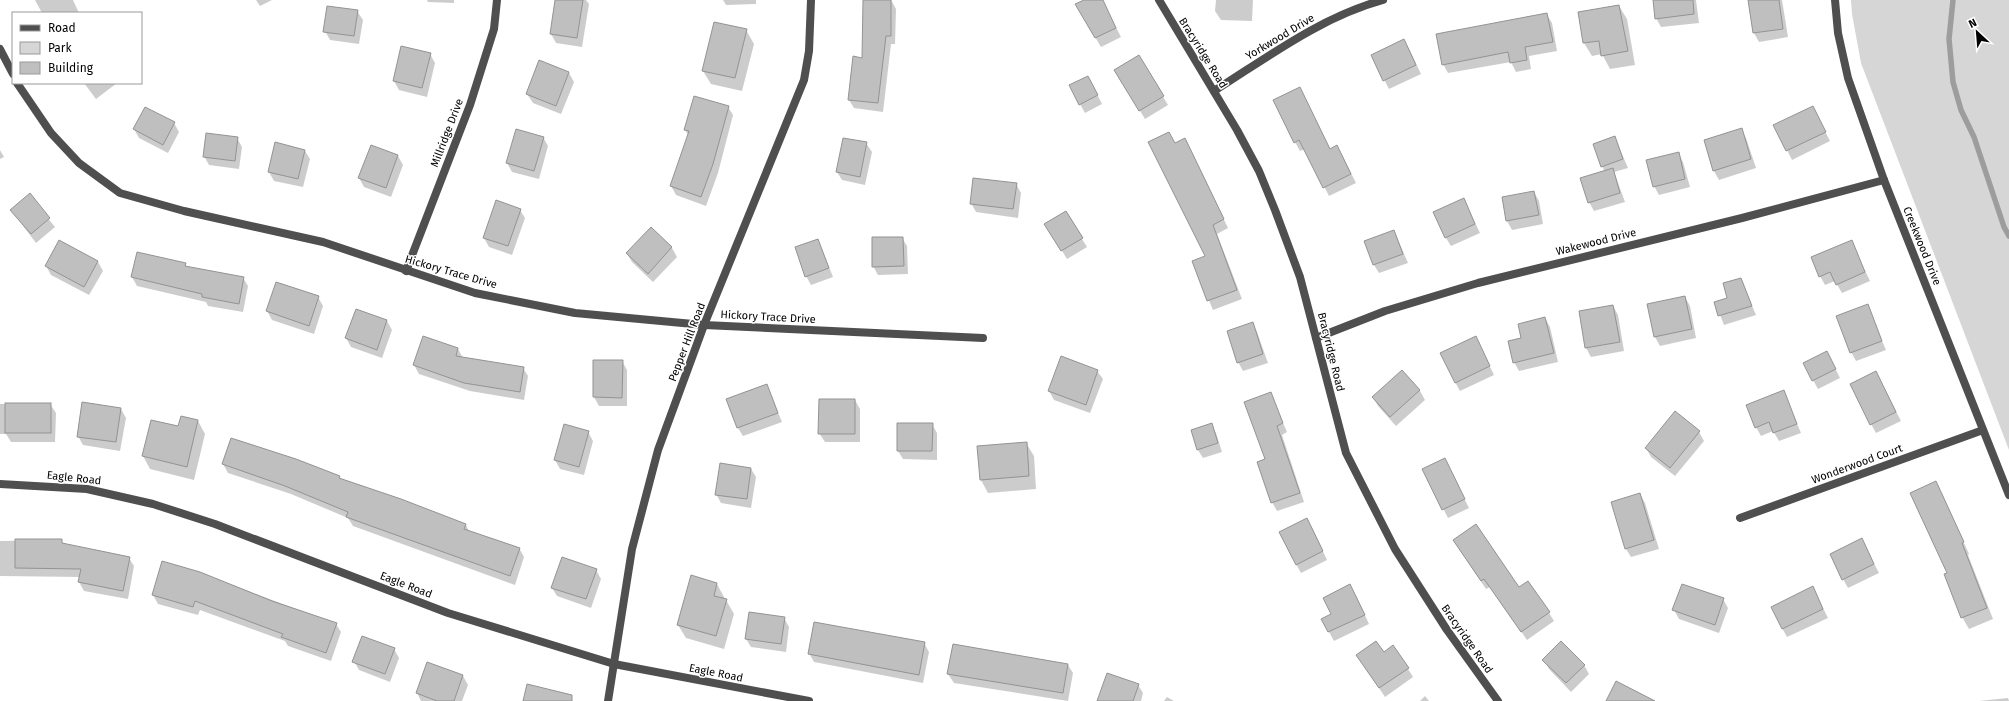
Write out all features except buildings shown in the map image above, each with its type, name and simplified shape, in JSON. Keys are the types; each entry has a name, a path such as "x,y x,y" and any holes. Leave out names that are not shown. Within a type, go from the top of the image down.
{"street":[{"name":"Millridge Drive","path":"406,271 470,105 494,29 497,0"},
{"name":"Pepper Hill Road","path":"608,701 632,548 658,450 704,325 804,80 809,51 811,0"},
{"name":"Bracyridge Road","path":"1159,0 1214,91 1259,171 1273,204 1300,277 1346,453 1395,549 1447,630 1498,701"},
{"name":"Yorkwood Drive","path":"1214,91 1310,30 1369,4 1383,0"},
{"name":"Creekwood Drive","path":"1835,0 1838,33 1848,78 1884,180 2009,495"},
{"path":"0,49 12,72"},
{"name":"Hickory Trace Drive","path":"18,84 51,133 79,163 120,193 184,211 323,242 474,293 574,313 704,325 983,338"},
{"name":"Wakewood Drive","path":"1316,338 1385,311 1478,282 1742,218 1884,180"},
{"name":"Wonderwood Court","path":"1740,518 1983,430"},
{"name":"Eagle Road","path":"0,484 87,489 153,504 215,524 448,613 614,664 809,701"}],"green space":[{"path":"1851,0 2009,0 2009,450 1861,63 1852,14"}],"waterway":[{"path":"1953,0 1949,39 1953,82 1961,110 1974,137 2004,227 2009,236"}]}
